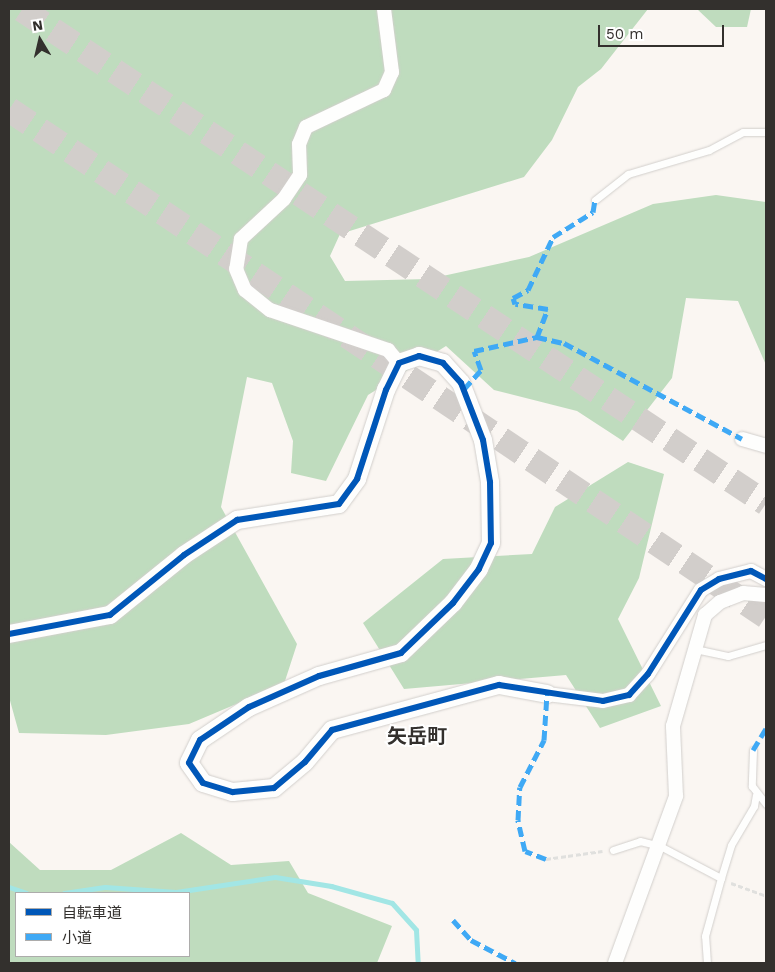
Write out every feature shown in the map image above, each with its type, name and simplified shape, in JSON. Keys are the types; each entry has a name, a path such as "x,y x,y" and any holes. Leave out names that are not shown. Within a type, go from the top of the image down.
{"street":[{"path":"384,9 392,72 384,90 306,127 299,144 300,175 284,199 241,239 236,268 244,290 270,310 388,350 400,364"},
{"path":"9,634 110,615 184,554 237,520 339,504 357,479 380,406 400,364 419,356 442,363 461,383 473,408 490,482 491,543 479,569 453,603 401,653 319,676 249,708 200,740 189,763 203,784 233,792 274,788 305,762 332,730 499,685 547,694 603,701 629,695 648,674 701,590 719,579 751,571 766,579"},
{"path":"742,439 766,446"},
{"path":"615,963 660,846 676,796 673,726 706,615 720,602 743,593 766,595"}],"lane":[{"path":"595,200 628,174 710,150 743,132 766,132"},
{"path":"696,649 728,656 766,645"},
{"path":"707,963 705,936 721,878 731,845 754,806 756,795 750,775 753,750"},
{"path":"756,795 766,804"},
{"path":"613,850 640,841 660,846 721,878"}],"path":[{"path":"546,859 613,850"},
{"path":"721,878 766,896"}],"green space":[{"path":"9,9 648,9 601,69 578,87 552,140 524,177 340,234 330,256 345,281 429,279 529,257 653,204 716,195 766,202 766,365 738,301 686,298 672,378 623,441 577,411 494,390 446,346 368,395 326,481 291,473 293,441 272,383 247,377 221,507 297,644 284,684 189,724 106,735 19,733 9,697"},
{"path":"697,9 751,9 747,27 716,27"},
{"path":"628,462 664,474 639,578 618,619 661,706 600,728 566,675 404,689 363,623 443,559 532,554 555,507"},
{"path":"181,833 231,865 289,861 308,893 392,926 377,963 9,963 9,842 40,870 111,870"}],"waterway":[{"path":"176,892 275,877 331,886 392,903 416,930 418,963"},
{"path":"9,887 23,892"},
{"path":"71,892 105,887 176,892"}],"tunnel":[{"path":"22,9 766,503"},
{"path":"9,109 766,616"}],"marked path":[{"path":"537,337 548,309 515,304 513,298 528,290 553,237 593,212 595,200"},
{"path":"464,389 481,370 474,351 537,337 564,343 742,439"},
{"path":"546,859 525,851 518,820 520,787 544,740 547,694"},
{"path":"753,750 766,728"},
{"path":"453,920 471,940 515,963"}],"cycle path":[{"path":"9,634 110,615 184,555 237,520 339,504 357,479 386,390 399,363 419,356 443,363 461,383 483,440 490,482 491,543 479,569 453,603 401,653 319,676 249,707 200,740 189,763 203,783 233,792 274,788 305,762 332,730 499,685 603,701 629,695 648,674 701,590 719,579 751,571 766,579"}],"district":[{"name":"矢岳町","path":"417,736"}]}
